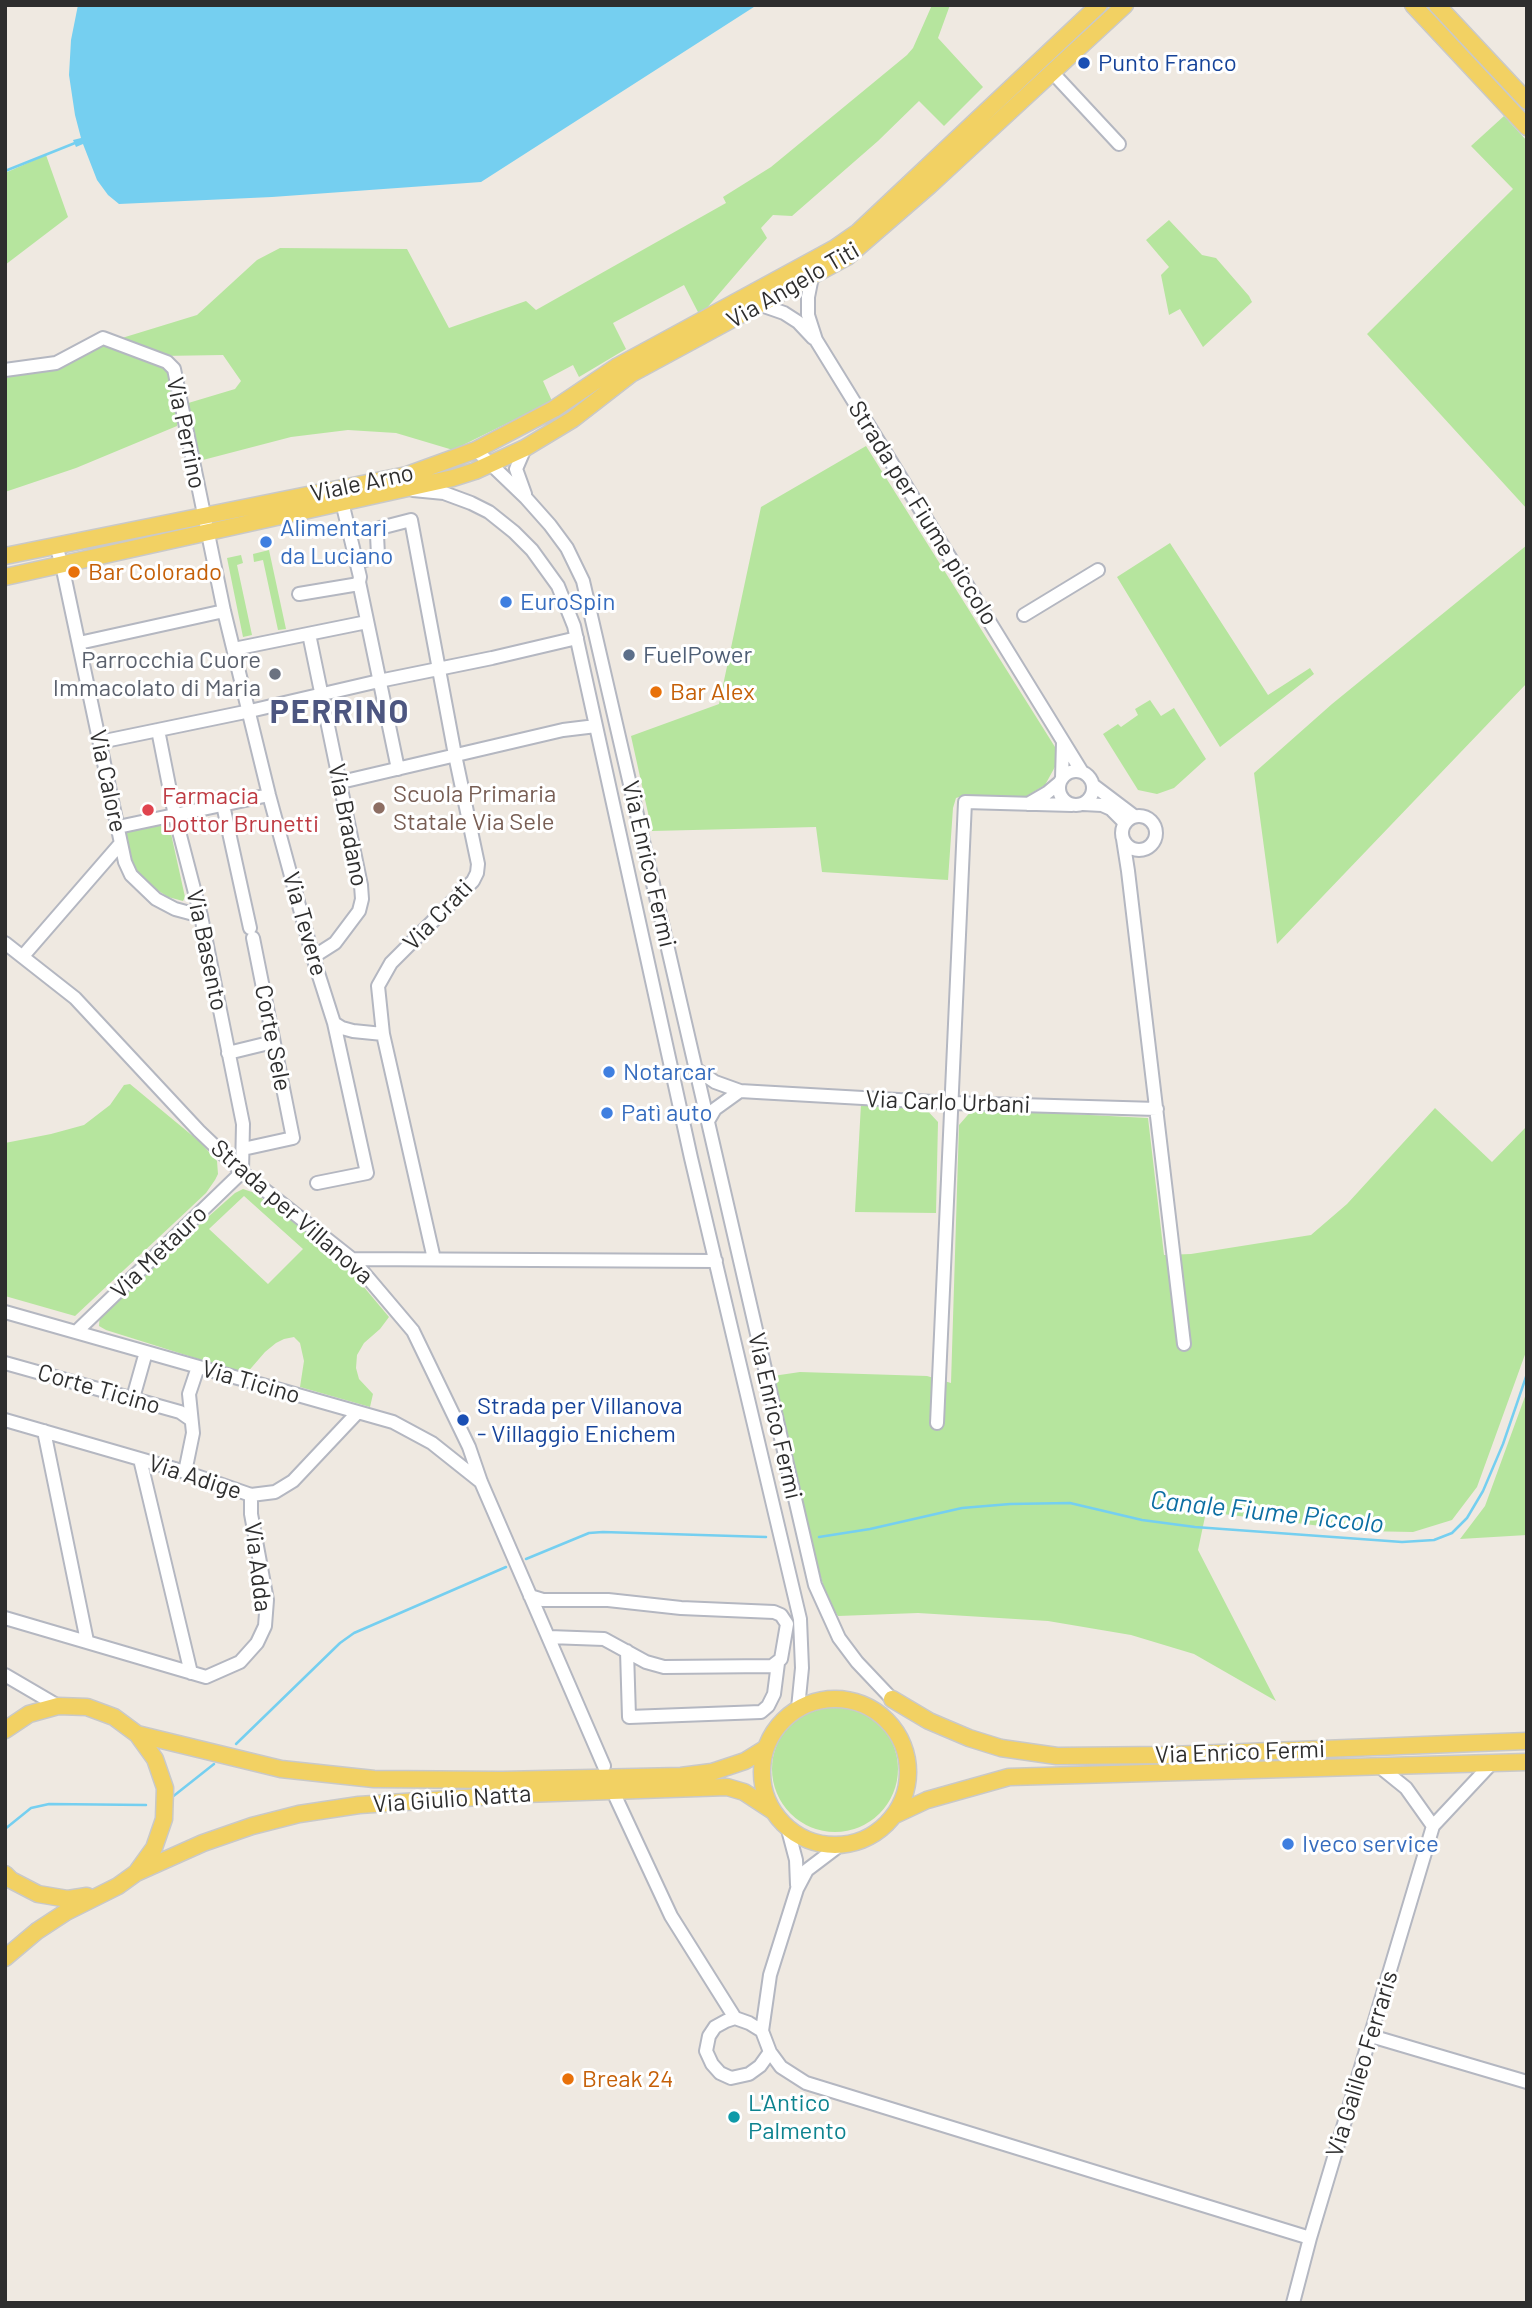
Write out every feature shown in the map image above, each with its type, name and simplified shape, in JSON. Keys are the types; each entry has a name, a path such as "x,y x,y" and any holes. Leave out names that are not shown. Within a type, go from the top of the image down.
{"main road":[{"name":"Via Angelo Titi","path":"491,463 573,419 631,374 847,257 876,235 1046,69 1099,5"},
{"name":"Via Angelo Titi","path":"476,450 554,410 618,366 851,237 1046,69 1125,5"},
{"path":"1413,5 1527,127"},
{"path":"1437,5 1524,91"},
{"name":"Viale Arno","path":"5,577 62,565 206,524 407,475 476,450"},
{"name":"Viale Arno","path":"5,556 342,502 453,478 491,463"},
{"path":"863,1703 892,1699 897,1731 906,1752 909,1774 905,1796 895,1815 878,1832 858,1842 840,1845 812,1841 787,1826 773,1811 764,1791 762,1769 766,1748 773,1732 784,1719 798,1708 819,1700 841,1698 863,1703 882,1715 897,1731"},
{"name":"Via Enrico Fermi","path":"892,1699 929,1721 969,1738 1001,1748 1057,1756 1170,1755 1527,1741"},
{"path":"5,1730 29,1714 58,1706 87,1707 114,1717 137,1734 155,1759 165,1788 164,1819 154,1848 135,1873 118,1886 65,1912 5,1958"},
{"name":"Via Giulio Natta","path":"137,1734 281,1769 374,1779 502,1780 681,1776 712,1772 745,1761 766,1748"},
{"name":"Via Enrico Fermi","path":"895,1815 927,1800 1009,1777 1527,1762"},
{"name":"Via Giulio Natta","path":"135,1873 203,1843 252,1826 299,1814 359,1805 538,1793 727,1787 744,1792 773,1811"},
{"path":"5,1874 38,1894 68,1899 98,1895"}],"street":[{"path":"1046,69 1119,144"},
{"name":"Strada per Fiume piccolo","path":"812,277 808,315 816,340 1082,772"},
{"path":"761,305 784,313 798,322 816,340"},
{"name":"Via Perrino","path":"5,370 56,363 103,338 167,362 174,369 206,524"},
{"name":"Via Enrico Fermi","path":"525,447 516,469 526,498"},
{"name":"Via Enrico Fermi","path":"476,450 526,498 567,548 583,581 815,1585 839,1638 857,1662 892,1699"},
{"name":"Via Enrico Fermi","path":"406,489 444,493 471,503 489,512 514,532 532,550 558,586 577,638 716,1261 800,1619 802,1668 798,1708"},
{"path":"342,502 398,769"},
{"name":"Via Crati","path":"356,562 378,555 377,536 380,528 411,520 478,864 473,881 391,963 378,986 383,1034 434,1259"},
{"name":"Via Tevere","path":"206,524 224,611 269,795 313,957 334,1023 367,1173 317,1183"},
{"name":"Via Calore","path":"56,546 128,868 139,885 156,899 175,909 201,916"},
{"path":"1024,615 1098,570"},
{"path":"299,594 359,583"},
{"path":"79,643 224,611"},
{"path":"233,649 367,622"},
{"name":"Via Bradano","path":"309,634 341,782 362,899 359,911 335,943 313,957"},
{"path":"100,742 577,638"},
{"path":"341,782 564,730 596,726"},
{"name":"Via Basento","path":"158,730 175,816 201,916 243,1124 243,1172"},
{"path":"1063,741 1059,794 1067,803 1078,804 1091,796 1093,785"},
{"path":"1028,804 1047,793 1071,771 1082,772 1129,819"},
{"path":"118,827 269,795"},
{"path":"937,1423 965,802 1102,805 1129,819 1146,817 1156,830 1156,835 1151,846 1133,856 1128,871"},
{"name":"Corte Sele","path":"223,805 293,1138 243,1149"},
{"path":"1129,819 1121,834 1128,871 1184,1344"},
{"path":"1122,839 1130,848 1141,850"},
{"path":"23,956 121,843"},
{"name":"Strada per Villanova","path":"5,943 75,998 199,1131 243,1172 352,1259 413,1331 469,1447 481,1482 604,1766"},
{"path":"334,1023 353,1031 383,1034"},
{"path":"228,1053 273,1042"},
{"name":"Via Carlo Urbani","path":"695,1069 715,1082 740,1091 951,1103 1157,1109"},
{"path":"708,1121 715,1109 740,1091"},
{"name":"Via Metauro","path":"76,1332 243,1172"},
{"path":"352,1259 716,1261"},
{"name":"Via Ticino","path":"5,1312 393,1423 432,1443 481,1482"},
{"path":"133,1398 146,1352"},
{"name":"Corte Ticino","path":"5,1363 180,1412 190,1419"},
{"path":"185,1472 193,1433 189,1394 198,1367"},
{"name":"Via Adige","path":"5,1420 185,1472 251,1496 275,1492 293,1481 358,1412"},
{"path":"44,1431 87,1641"},
{"path":"140,1459 191,1673"},
{"name":"Via Adda","path":"5,1618 206,1677 240,1662 257,1643 265,1626 267,1601 251,1514 251,1496"},
{"path":"530,1596 543,1600 608,1600 681,1608 775,1612 781,1615 787,1624 774,1694 768,1706 761,1712 628,1717 627,1651"},
{"path":"548,1637 604,1639 646,1662 664,1667 778,1663"},
{"path":"5,1675 58,1706"},
{"path":"1380,1768 1406,1788 1433,1826 1492,1763"},
{"path":"616,1798 671,1916 735,2018"},
{"path":"787,1826 796,1860 797,1889"},
{"name":"Via Galileo Ferraris","path":"1293,2303 1433,1826"},
{"path":"840,1845 807,1870 797,1889 770,1975 762,2031 770,2052 781,2067 806,2083 1310,2238"},
{"path":"762,2031 735,2018 726,2021 709,2036 706,2051 720,2073 731,2078 749,2074 760,2066 770,2052"},
{"path":"1371,2036 1527,2082"}],"green space":[{"path":"932,5 950,5 938,38 983,87 944,126 919,101 878,141 792,216 773,215 761,228 767,238 700,316 684,285 613,323 626,349 579,377 573,365 543,381 552,401 453,450 396,433 348,430 291,437 199,461 185,404 235,389 241,381 223,355 161,356 122,338 197,315 257,260 280,248 407,249 449,328 526,301 536,310 726,203 723,197 771,167 907,55 913,48"},
{"path":"1504,116 1527,141 1527,509 1367,334 1513,189 1471,146"},
{"path":"46,155 68,217 5,265 5,173"},
{"path":"1169,220 1202,255 1216,258 1252,302 1203,347 1180,309 1169,315 1161,275 1169,267 1146,240"},
{"path":"99,345 166,368 177,405 177,426 76,468 5,492 5,378 51,371"},
{"path":"866,446 1055,747 1056,765 1045,785 1025,797 966,795 956,798 948,880 822,872 816,827 652,831 631,736 719,704 761,507"},
{"path":"1170,543 1268,695 1310,668 1314,674 1220,747 1117,577"},
{"path":"1527,545 1527,683 1277,944 1254,773 1332,704"},
{"path":"269,550 286,629 278,630 263,560 254,562 253,554"},
{"path":"241,555 243,563 237,565 252,635 243,637 227,558"},
{"path":"1150,700 1161,716 1174,708 1206,759 1174,788 1157,794 1138,790 1103,734 1118,724 1121,727 1138,715 1135,709"},
{"path":"168,820 185,897 183,901 168,897 148,884 130,857 125,829"},
{"path":"130,1084 200,1142 217,1161 218,1174 215,1180 206,1193 75,1316 5,1296 5,1143 84,1125 110,1105 124,1085"},
{"path":"861,1104 924,1107 938,1122 936,1213 855,1212"},
{"path":"1435,1108 1492,1162 1527,1126 1527,1349 1477,1487 1452,1520 1413,1532 1362,1531 1206,1512 1198,1550 1276,1701 1194,1654 1131,1635 1048,1621 918,1613 838,1616 828,1601 816,1561 773,1376 800,1372 927,1376 951,1383 959,1125 973,1109 1148,1118 1164,1255 1191,1254 1311,1235 1347,1204"},
{"path":"243,1189 255,1193 337,1255 389,1317 364,1343 357,1355 359,1379 373,1394 370,1407 300,1387 304,1361 300,1343 294,1337 276,1343 246,1374 99,1326 100,1313 235,1193","holes":["244,1196 303,1249 268,1284 209,1229"]},
{"path":"1527,1391 1527,1535 1460,1539 1485,1506"},
{"path":"835,1706 859,1711 880,1724 893,1745 898,1769 893,1793 880,1814 859,1827 835,1832 811,1827 790,1814 777,1793 772,1769 777,1745 790,1724 811,1711"}],"water":[{"path":"78,5 757,5 481,182 272,197 119,204 97,180 83,144 76,147 73,140 81,138 69,75 71,40"}],"waterway":[{"path":"5,171 75,143"},
{"name":"Canale Fiume Piccolo","path":"819,1537 870,1529 962,1508 1070,1503 1142,1520 1195,1527 1402,1542 1434,1540 1452,1533 1467,1518 1483,1491 1503,1444 1527,1374"},
{"name":"Canale Fiume Piccolo","path":"526,1559 589,1533 766,1537"},
{"name":"Canale Fiume Piccolo","path":"236,1744 340,1643 354,1633 506,1567"},
{"name":"Canale Fiume Piccolo","path":"171,1798 214,1764"},
{"name":"Canale Fiume Piccolo","path":"5,1829 31,1808 49,1804 146,1805"}],"place":[{"name":"Punto Franco","path":"1084,63"},
{"name":"Alimentari da Luciano","path":"266,542"},
{"name":"Bar Colorado","path":"74,572"},
{"name":"EuroSpin","path":"506,602"},
{"name":"FuelPower","path":"629,655"},
{"name":"Parrocchia Cuore Immacolato di Maria","path":"275,674"},
{"name":"Bar Alex","path":"656,692"},
{"name":"Scuola Primaria Statale Via Sele","path":"379,808"},
{"name":"Farmacia Dottor Brunetti","path":"148,810"},
{"name":"Notarcar","path":"609,1072"},
{"name":"Patì auto","path":"607,1113"},
{"name":"Strada per Villanova - Villaggio Enichem","path":"463,1420"},
{"name":"Iveco service","path":"1288,1844"},
{"name":"Break 24","path":"568,2079"},
{"name":"L'Antico Palmento","path":"734,2117"}],"district":[{"name":"PERRINO","path":"340,712"}]}
